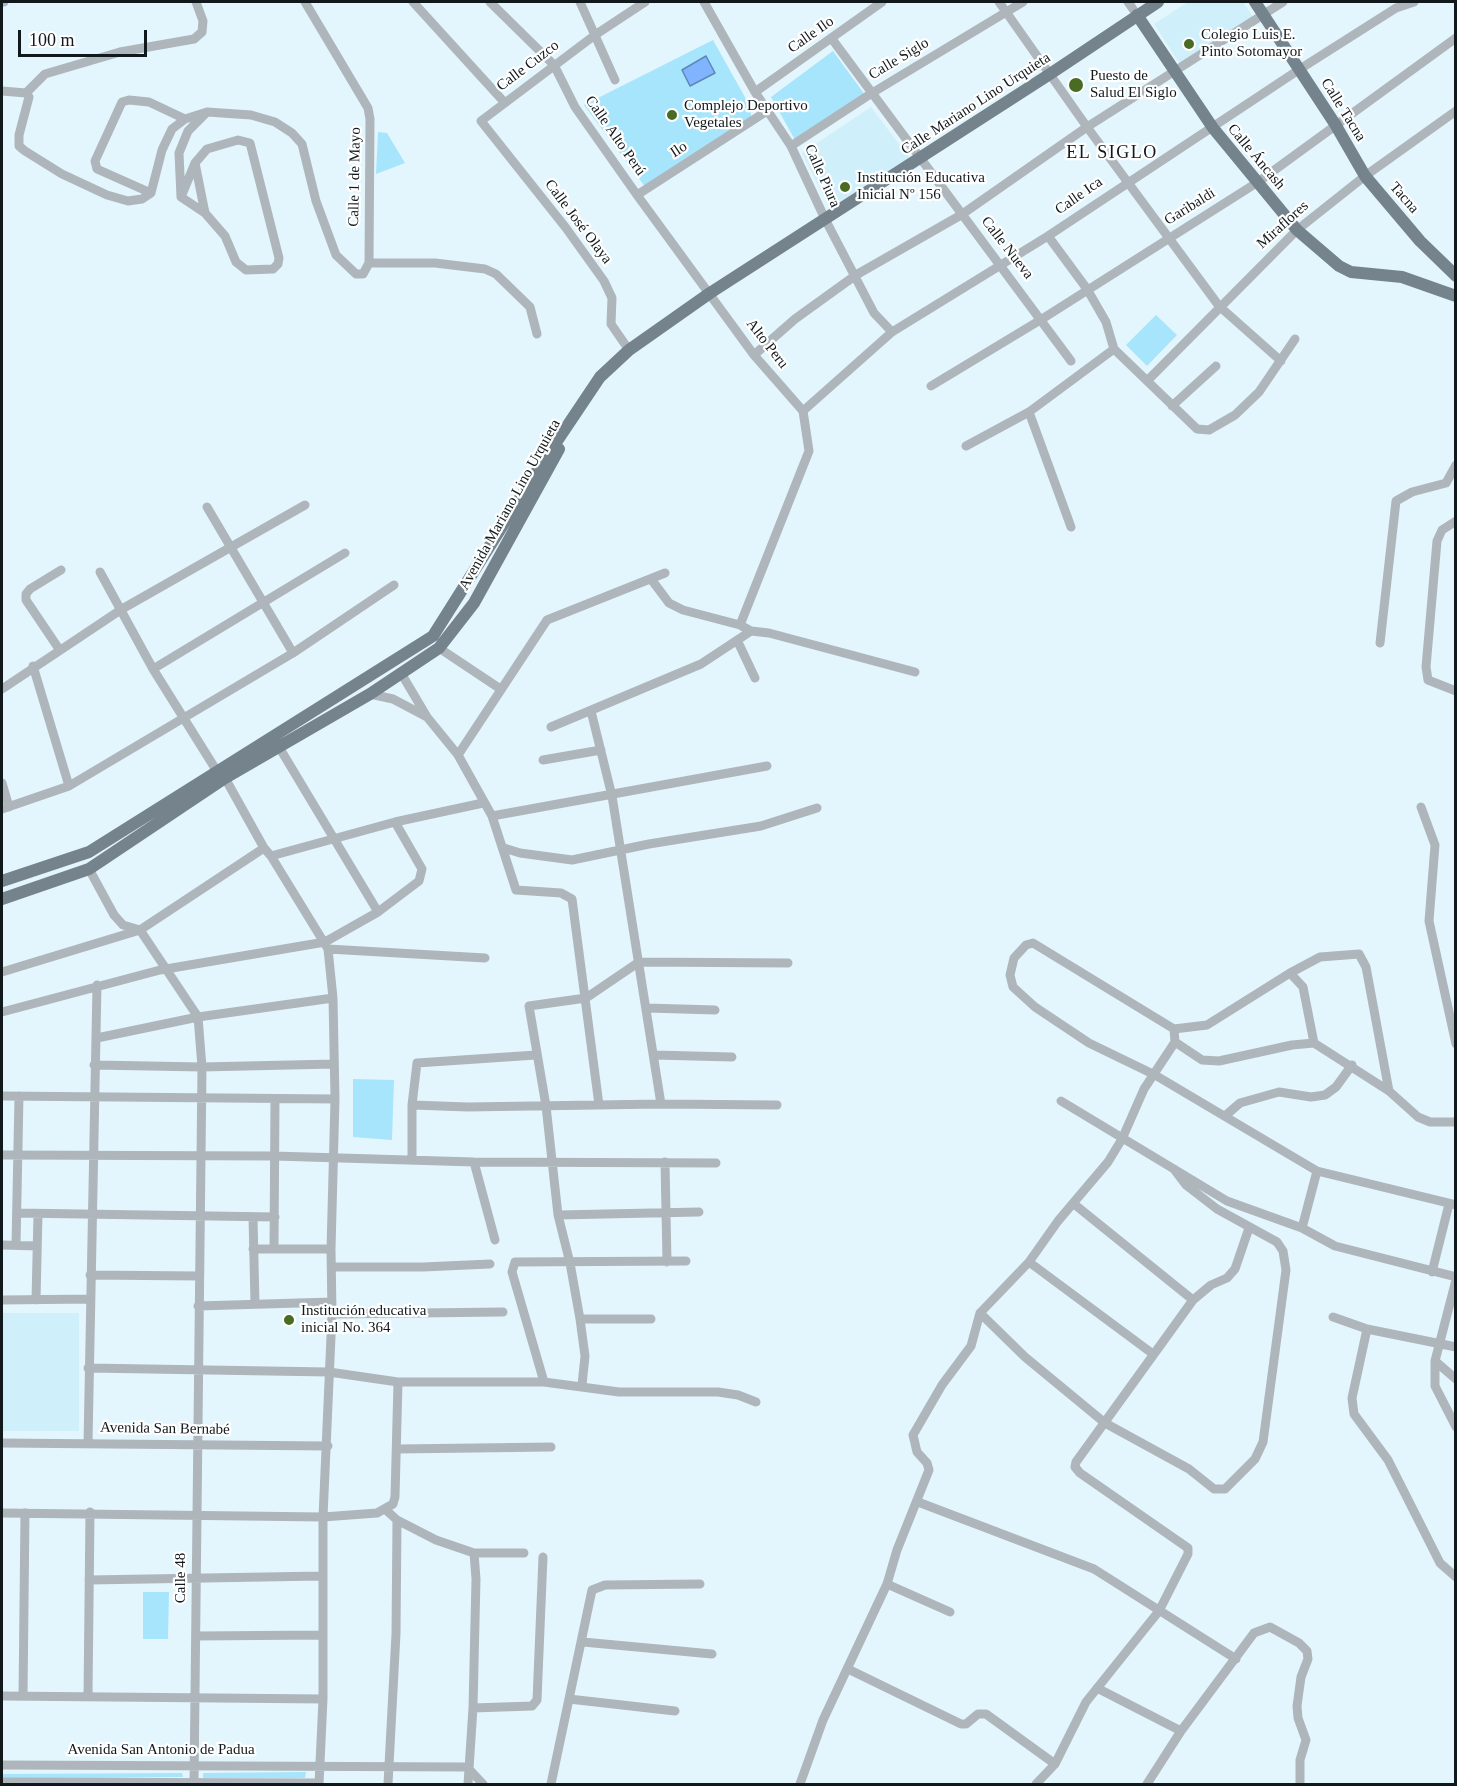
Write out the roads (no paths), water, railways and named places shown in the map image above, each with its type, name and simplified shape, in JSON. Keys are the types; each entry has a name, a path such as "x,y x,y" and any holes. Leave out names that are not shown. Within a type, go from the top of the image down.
{"main road":[{"name":"Calle Mariano Lino Urquieta","path":"578,410 600,377 629,350 710,293 1158,2"},
{"name":"Calle Tacna","path":"1255,2 1335,124 1365,176"},
{"name":"Calle Áncash","path":"1137,15 1213,128 1297,230 1339,266 1351,272 1402,277 1455,296"},
{"name":"Tacna","path":"1365,176 1420,241 1455,276"},
{"name":"Avenida Mariano Lino Urquieta","path":"2,881 89,852 370,694 439,648 474,603 553,463 578,410"},
{"name":"Avenida Mariano Lino Urquieta","path":"2,899 89,869 222,776 433,636 578,410"}],"street":[{"path":"2,91 26,93 45,74 120,52 194,39 202,32 203,21 196,2"},
{"name":"Calle 1 de Mayo","path":"305,2 368,108 370,119 369,263"},
{"path":"413,2 505,103"},
{"name":"Calle Alto Perú","path":"490,2 554,65 575,107 710,293"},
{"path":"580,2 615,80"},
{"name":"Calle Cuzco","path":"481,121 595,35 645,2"},
{"name":"Calle Piura","path":"704,2 755,92 792,146 825,219 856,275 874,314 892,332"},
{"name":"Calle Ilo","path":"755,92 882,2"},
{"path":"999,2 1087,127 1219,306 1281,361"},
{"name":"Calle Siglo","path":"792,146 872,93 1023,2"},
{"name":"Calle Áncash","path":"1128,2 1137,15"},
{"path":"754,355 795,320 856,275 961,215 1087,127 1283,2"},
{"name":"Calle Ica","path":"803,411 892,332 1048,236 1128,180 1213,128 1394,5 1414,2"},
{"name":"Garibaldi","path":"931,387 1258,182 1455,38"},
{"name":"Calle Nueva","path":"832,39 961,215 1001,263 1071,361"},
{"path":"26,93 29,103 19,146 62,174 107,195 128,201 142,199 151,193 162,150 172,129 185,118 207,112 251,115 275,122 292,133 302,144 316,201 336,255 356,274 363,274 369,263 435,263 485,269 496,274 531,307 537,334"},
{"path":"151,193 97,169 95,161 122,102 129,100 149,102 185,118"},
{"name":"Ilo","path":"637,195 767,111"},
{"name":"Miraflores","path":"1148,380 1297,230 1365,176 1455,111"},
{"path":"181,197 179,153 188,131 207,112"},
{"name":"Calle José Olaya","path":"481,121 566,228 604,281 612,298 610,324 629,350"},
{"path":"238,140 250,143 279,258 278,264 273,268 246,270 236,262 225,236 205,213 181,197 195,163 207,149 238,140"},
{"path":"195,163 205,213"},
{"path":"1048,236 1087,289 1106,322 1113,349 1197,429 1209,430 1235,416 1259,392 1295,339"},
{"name":"Alto Peru","path":"710,293 754,355 803,411"},
{"path":"966,446 1029,412 1113,349"},
{"path":"1172,406 1216,366"},
{"path":"740,625 809,451 803,411"},
{"path":"1029,412 1071,526"},
{"path":"1380,643 1396,501 1412,492 1446,483 1455,465"},
{"path":"2,688 122,609 305,504"},
{"path":"207,507 293,653"},
{"path":"1455,521 1442,530 1437,541 1426,667 1428,680 1455,691"},
{"path":"153,669 345,553"},
{"path":"59,649 26,600 26,594 30,589 61,570"},
{"path":"100,572 153,669 326,945 333,998 335,1099 331,1249 332,1314 328,1446 323,1517 323,1699 319,1784"},
{"path":"458,755 499,688 547,620 665,573"},
{"path":"651,579 669,603 683,610 740,625 751,631 769,633 915,672"},
{"path":"2,783 5,808 69,786 293,653 394,585"},
{"path":"551,727 701,664 751,631"},
{"path":"737,640 755,678"},
{"path":"439,648 499,688"},
{"path":"33,666 69,786"},
{"path":"401,673 427,717 458,755 492,816 516,890 561,893 572,899 599,1105"},
{"path":"370,694 393,699 427,717"},
{"path":"591,711 612,796 661,1104"},
{"path":"279,747 378,912"},
{"path":"543,760 602,750"},
{"path":"492,816 612,796 767,765"},
{"path":"272,856 395,822 483,803"},
{"path":"1421,807 1435,845 1429,921 1455,1044"},
{"path":"504,848 520,853 572,860 649,844 761,826 817,808"},
{"path":"326,945 415,885 422,873 395,822"},
{"path":"2,972 140,930 264,848"},
{"path":"89,869 114,915 123,925 140,930 198,1017"},
{"path":"1389,1090 1363,958 1353,953 1320,957 1207,1025 1174,1029 1033,943 1026,945 1014,958 1010,975 1013,987 1035,1007 1089,1043 1155,1075 1317,1170 1452,1205 1432,1272"},
{"path":"2,1012 97,985 167,969 326,945 485,958"},
{"path":"582,1385 585,1356 580,1319 570,1263 558,1215 546,1106 529,1006 586,998 639,962 788,963"},
{"path":"1290,973 1303,987 1314,1043"},
{"path":"88,1443 97,985"},
{"path":"97,1038 198,1017 333,998"},
{"path":"647,1008 715,1010"},
{"name":"Calle 48","path":"194,1783 202,1067 198,1017"},
{"path":"801,1784 823,1720 887,1584 897,1550 929,1470 927,1462 917,1452 913,1435 942,1384 971,1346 980,1313 1029,1262 1058,1221 1107,1162 1122,1139 1144,1089 1175,1042 1174,1029"},
{"path":"1175,1042 1202,1060 1210,1062 1292,1045 1314,1043 1389,1090 1418,1117 1430,1122 1455,1122"},
{"path":"412,1160 412,1105 416,1066 421,1061 536,1055"},
{"path":"654,1055 732,1057"},
{"path":"94,1065 202,1067 334,1064"},
{"path":"1225,1116 1239,1103 1279,1092 1311,1097 1325,1095 1336,1087 1352,1065"},
{"path":"2,1096 94,1095 201,1099 335,1099"},
{"path":"16,1245 19,1096"},
{"path":"274,1248 275,1099"},
{"path":"1061,1101 1227,1201 1302,1228 1335,1246 1455,1279 1435,1361 1435,1386 1455,1427"},
{"path":"412,1105 777,1105"},
{"path":"2,1155 274,1156 474,1161 716,1163"},
{"path":"474,1161 495,1240"},
{"path":"665,1162 667,1262"},
{"path":"980,1313 1025,1357 1105,1423 1189,1469 1214,1489 1225,1489 1255,1458 1263,1442 1286,1270 1283,1251 1277,1242 1249,1228 1186,1185 1174,1169"},
{"path":"1302,1228 1317,1170"},
{"path":"1074,1204 1193,1300"},
{"path":"558,1215 699,1212"},
{"path":"17,1213 275,1217"},
{"path":"36,1300 38,1214"},
{"path":"253,1217 255,1304"},
{"path":"1035,1785 1055,1764 1072,1727 1098,1688 1159,1611 1188,1554 1188,1548 1075,1467 1079,1457 1193,1300 1210,1285 1227,1278 1235,1269 1249,1228"},
{"path":"2,1245 37,1246"},
{"path":"253,1249 331,1249"},
{"path":"544,1382 511,1267 519,1261 570,1263 686,1261"},
{"path":"1029,1262 1153,1354"},
{"path":"332,1267 490,1264"},
{"path":"90,1275 198,1276"},
{"path":"2,1300 90,1299"},
{"path":"198,1306 332,1302"},
{"path":"332,1314 503,1312"},
{"path":"1333,1317 1367,1329 1455,1347"},
{"path":"580,1319 651,1319"},
{"path":"1367,1329 1352,1398 1354,1414 1388,1460 1440,1563 1455,1575"},
{"path":"1435,1361 1455,1379"},
{"path":"88,1368 198,1372 329,1372 398,1382 544,1382 582,1385 619,1392 718,1392 738,1395 756,1402"},
{"path":"2,1513 90,1512 323,1517 377,1513 393,1504 395,1497 398,1382"},
{"name":"Avenida San Bernabé","path":"2,1443 328,1446"},
{"path":"398,1449 551,1447"},
{"path":"918,1502 1094,1569 1236,1659"},
{"path":"386,1510 397,1520 445,1544 474,1553 524,1553"},
{"path":"88,1696 90,1512"},
{"path":"23,1696 25,1513"},
{"path":"388,1785 387,1766 396,1634 397,1520"},
{"path":"468,1785 467,1767 473,1707 476,1579 474,1553"},
{"path":"473,1707 532,1706 537,1700 543,1557"},
{"path":"89,1580 322,1576"},
{"path":"551,1785 583,1642 590,1592 598,1586 700,1584"},
{"path":"887,1584 950,1612"},
{"path":"1147,1785 1181,1731 1254,1633 1265,1628 1284,1634 1307,1651 1308,1659 1301,1677 1297,1706 1298,1718 1306,1740 1300,1760 1300,1785"},
{"path":"196,1636 322,1635"},
{"path":"583,1642 712,1654"},
{"path":"848,1669 961,1724 966,1725 978,1714 986,1714 1055,1764"},
{"path":"1098,1688 1181,1731"},
{"path":"2,1696 323,1699"},
{"path":"570,1699 675,1711"},
{"name":"Avenida San Antonio de Padua","path":"2,1765 467,1767"},
{"path":"33,1765 33,1781"},
{"path":"110,1765 110,1781"},
{"path":"467,1767 483,1785"},
{"name":"Avenida San Antonio de Padua","path":"2,1782 319,1784"}],"water":[{"path":"706,56 715,73 690,86 682,70"}],"place":[{"name":"Colegio Luis E. Pinto Sotomayor","path":"1189,44"},
{"name":"Puesto de Salud El Siglo","path":"1076,85"},
{"name":"Complejo Deportivo Vegetales","path":"672,115"},
{"name":"Institución Educativa Inicial Nº 156","path":"845,187"},
{"name":"Institución educativa inicial No. 364","path":"289,1320"}],"district":[{"name":"EL SIGLO","path":"1112,153"}]}
